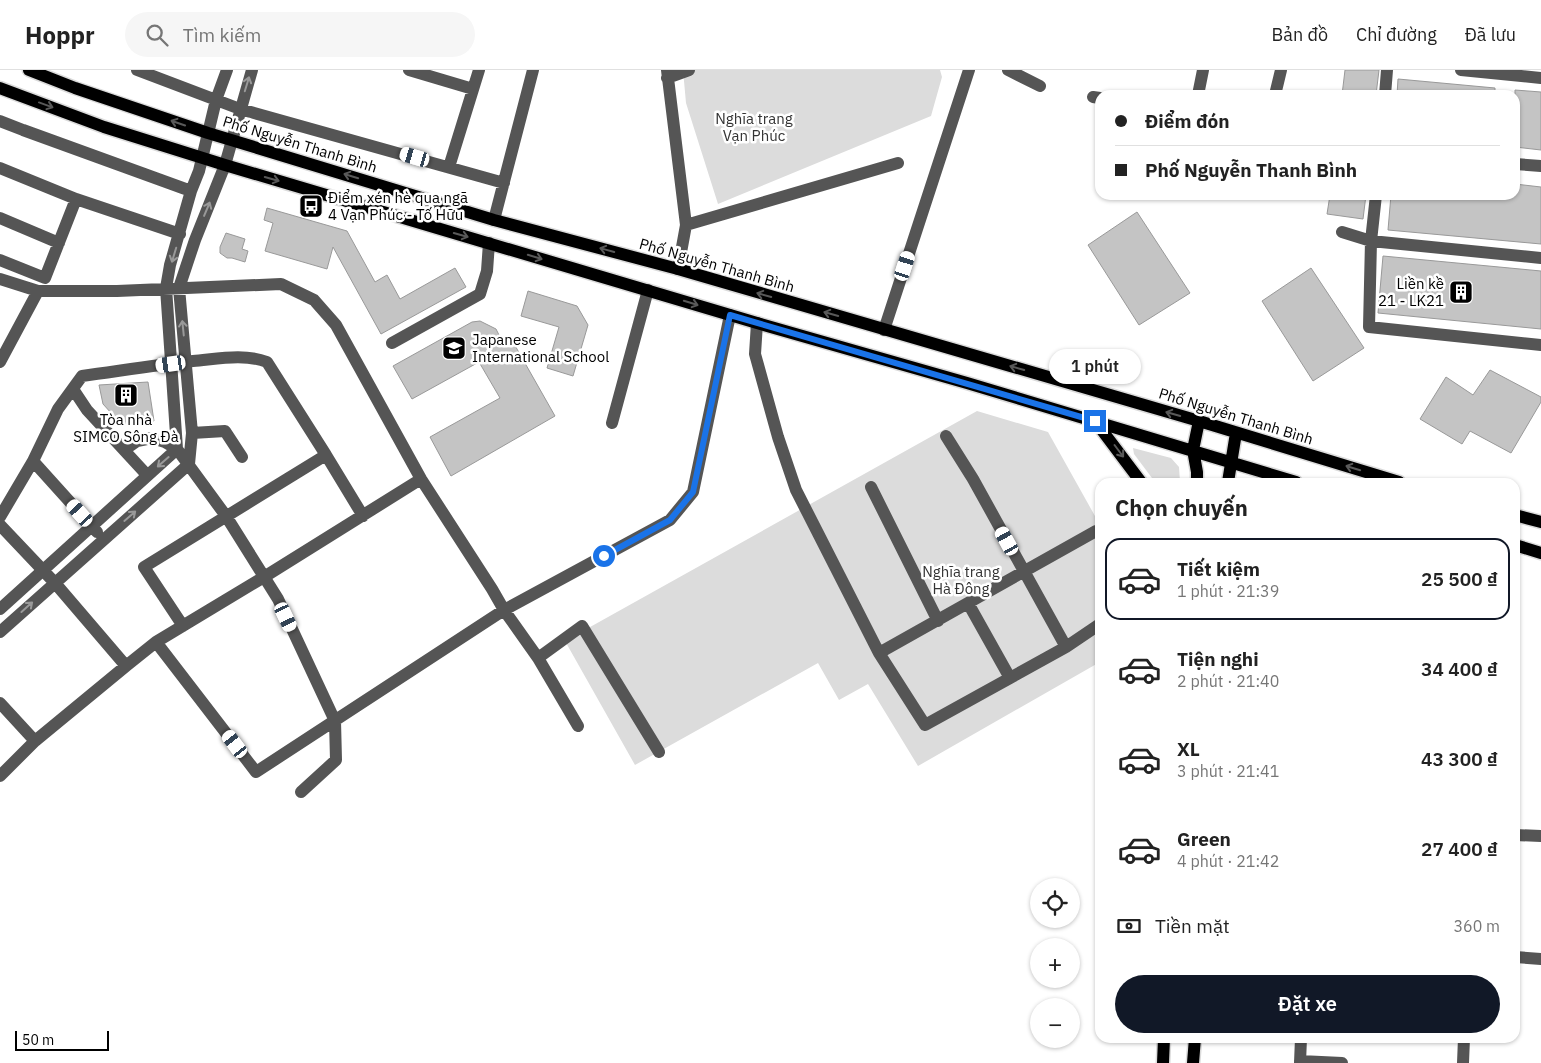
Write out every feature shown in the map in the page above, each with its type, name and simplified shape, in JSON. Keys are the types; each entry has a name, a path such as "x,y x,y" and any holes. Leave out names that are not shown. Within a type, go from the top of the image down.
{"main road":[{"name":"Phố Nguyễn Thanh Bình","path":"29,70 75,88 208,133 494,220 678,269 1199,421 1387,478"},
{"path":"0,88 104,127 225,165 1282,478"},
{"path":"1095,421 1138,478"},
{"path":"1197,478 1192,450 1199,421"},
{"path":"1229,478 1236,433"},
{"path":"1520,516 1541,522"},
{"path":"1520,547 1541,553"},
{"path":"1163,1063 1164,1043"},
{"path":"1193,1063 1195,1043"}],"street":[{"path":"137,70 240,109 504,183"},
{"path":"0,632 189,464 192,433 186,362 170,265 226,70"},
{"path":"177,449 171,364 173,288 195,240 225,165 252,70"},
{"path":"409,70 473,89"},
{"path":"449,167 479,70"},
{"path":"494,220 534,70"},
{"path":"678,269 686,225 667,74 688,70"},
{"path":"884,330 969,70"},
{"path":"1008,70 1040,86"},
{"path":"1199,90 1203,70"},
{"path":"1277,90 1281,70"},
{"path":"1385,90 1387,70"},
{"path":"1461,70 1541,78"},
{"path":"0,121 191,191"},
{"path":"686,225 898,164"},
{"path":"1520,164 1541,166"},
{"path":"0,168 76,199 180,234"},
{"path":"0,260 45,278 76,199"},
{"path":"1376,200 1369,327 1541,345"},
{"path":"0,218 59,243"},
{"path":"1342,232 1372,241 1541,258"},
{"path":"392,343 480,294 487,271 488,243"},
{"path":"0,279 38,291 117,291 280,284 314,300 336,325 421,479 504,610 538,658 578,726"},
{"path":"612,423 648,290"},
{"path":"0,362 38,291"},
{"path":"156,642 256,772 504,610 670,520 693,492 730,315"},
{"path":"756,323 755,354 778,436 796,490 880,653 925,726 1066,647 1095,627"},
{"path":"0,518 33,461 58,410 82,376 227,358 256,358 266,362 363,516"},
{"path":"73,389 87,410 147,475"},
{"path":"192,433 225,431 242,457"},
{"path":"946,436 973,479 1066,647"},
{"path":"124,450 137,441 152,438 165,442 177,449 226,516 278,599 335,721 336,760 302,792"},
{"path":"0,609 177,449"},
{"path":"183,626 144,567 326,455"},
{"path":"33,461 104,539"},
{"path":"0,776 35,741 156,642 421,479"},
{"path":"871,487 938,621"},
{"path":"0,525 55,583 126,666"},
{"path":"880,653 1095,532"},
{"path":"968,604 1010,678"},
{"path":"538,658 582,626 660,752"},
{"path":"0,703 35,741"},
{"path":"1520,835 1541,836"},
{"path":"1520,957 1541,959"},
{"path":"1301,1043 1300,1062 1342,1063"},
{"path":"1462,1063 1464,1043"}],"green space":[{"name":"Nghĩa trang Vạn Phúc","path":"683,70 940,70 942,77 931,116 718,204 686,103"},
{"name":"Nghĩa trang Hà Đông","path":"977,411 1048,432 1095,516 1095,665 918,766 868,684 839,700 818,663 635,765 565,641"},
{"path":"1133,448 1171,458 1179,467 1180,478 1152,478 1134,454"}],"building":[{"path":"1345,70 1379,70 1377,90 1343,90"},
{"path":"1398,79 1495,88 1495,90 1397,90"},
{"path":"1520,90 1541,92 1541,150 1520,148"},
{"path":"1520,185 1541,187 1541,244 1388,230 1391,200 1520,200"},
{"path":"1329,200 1365,200 1363,219 1327,214"},
{"path":"267,208 347,231 375,282 387,275 400,299 455,268 466,287 381,334 333,247 327,269 265,251 273,223 264,220"},
{"path":"1137,212 1190,293 1139,325 1088,245"},
{"path":"226,233 245,239 242,249 248,251 245,262 227,258 220,253 220,247"},
{"name":"Liền kề 21 - LK21","path":"1383,256 1541,271 1541,329 1378,313"},
{"path":"1311,268 1364,348 1313,381 1262,301"},
{"path":"528,291 577,306 588,325 573,376 547,368 559,327 521,316"},
{"path":"480,321 496,329 505,347 513,342 555,416 451,476 430,437 500,398 479,362 412,399 393,366 472,322"},
{"path":"1490,370 1541,397 1541,402 1511,453 1470,431 1462,444 1420,419 1446,377 1473,395"},
{"name":"Tòa nhà SIMCO Sông Đà","path":"148,382 154,421 121,424 103,404 99,385"}],"place":[{"name":"Điểm xén hè qua ngã 4 Vạn Phúc - Tố Hữu","path":"311,206"},
{"name":"Liền kề 21 - LK21","path":"1461,292"},
{"name":"Japanese International School","path":"454,348"},
{"name":"Tòa nhà SIMCO Sông Đà","path":"126,395"}],"route":[{"path":"604,556 670,520 693,492 730,315 967,382 1095,421"}]}
